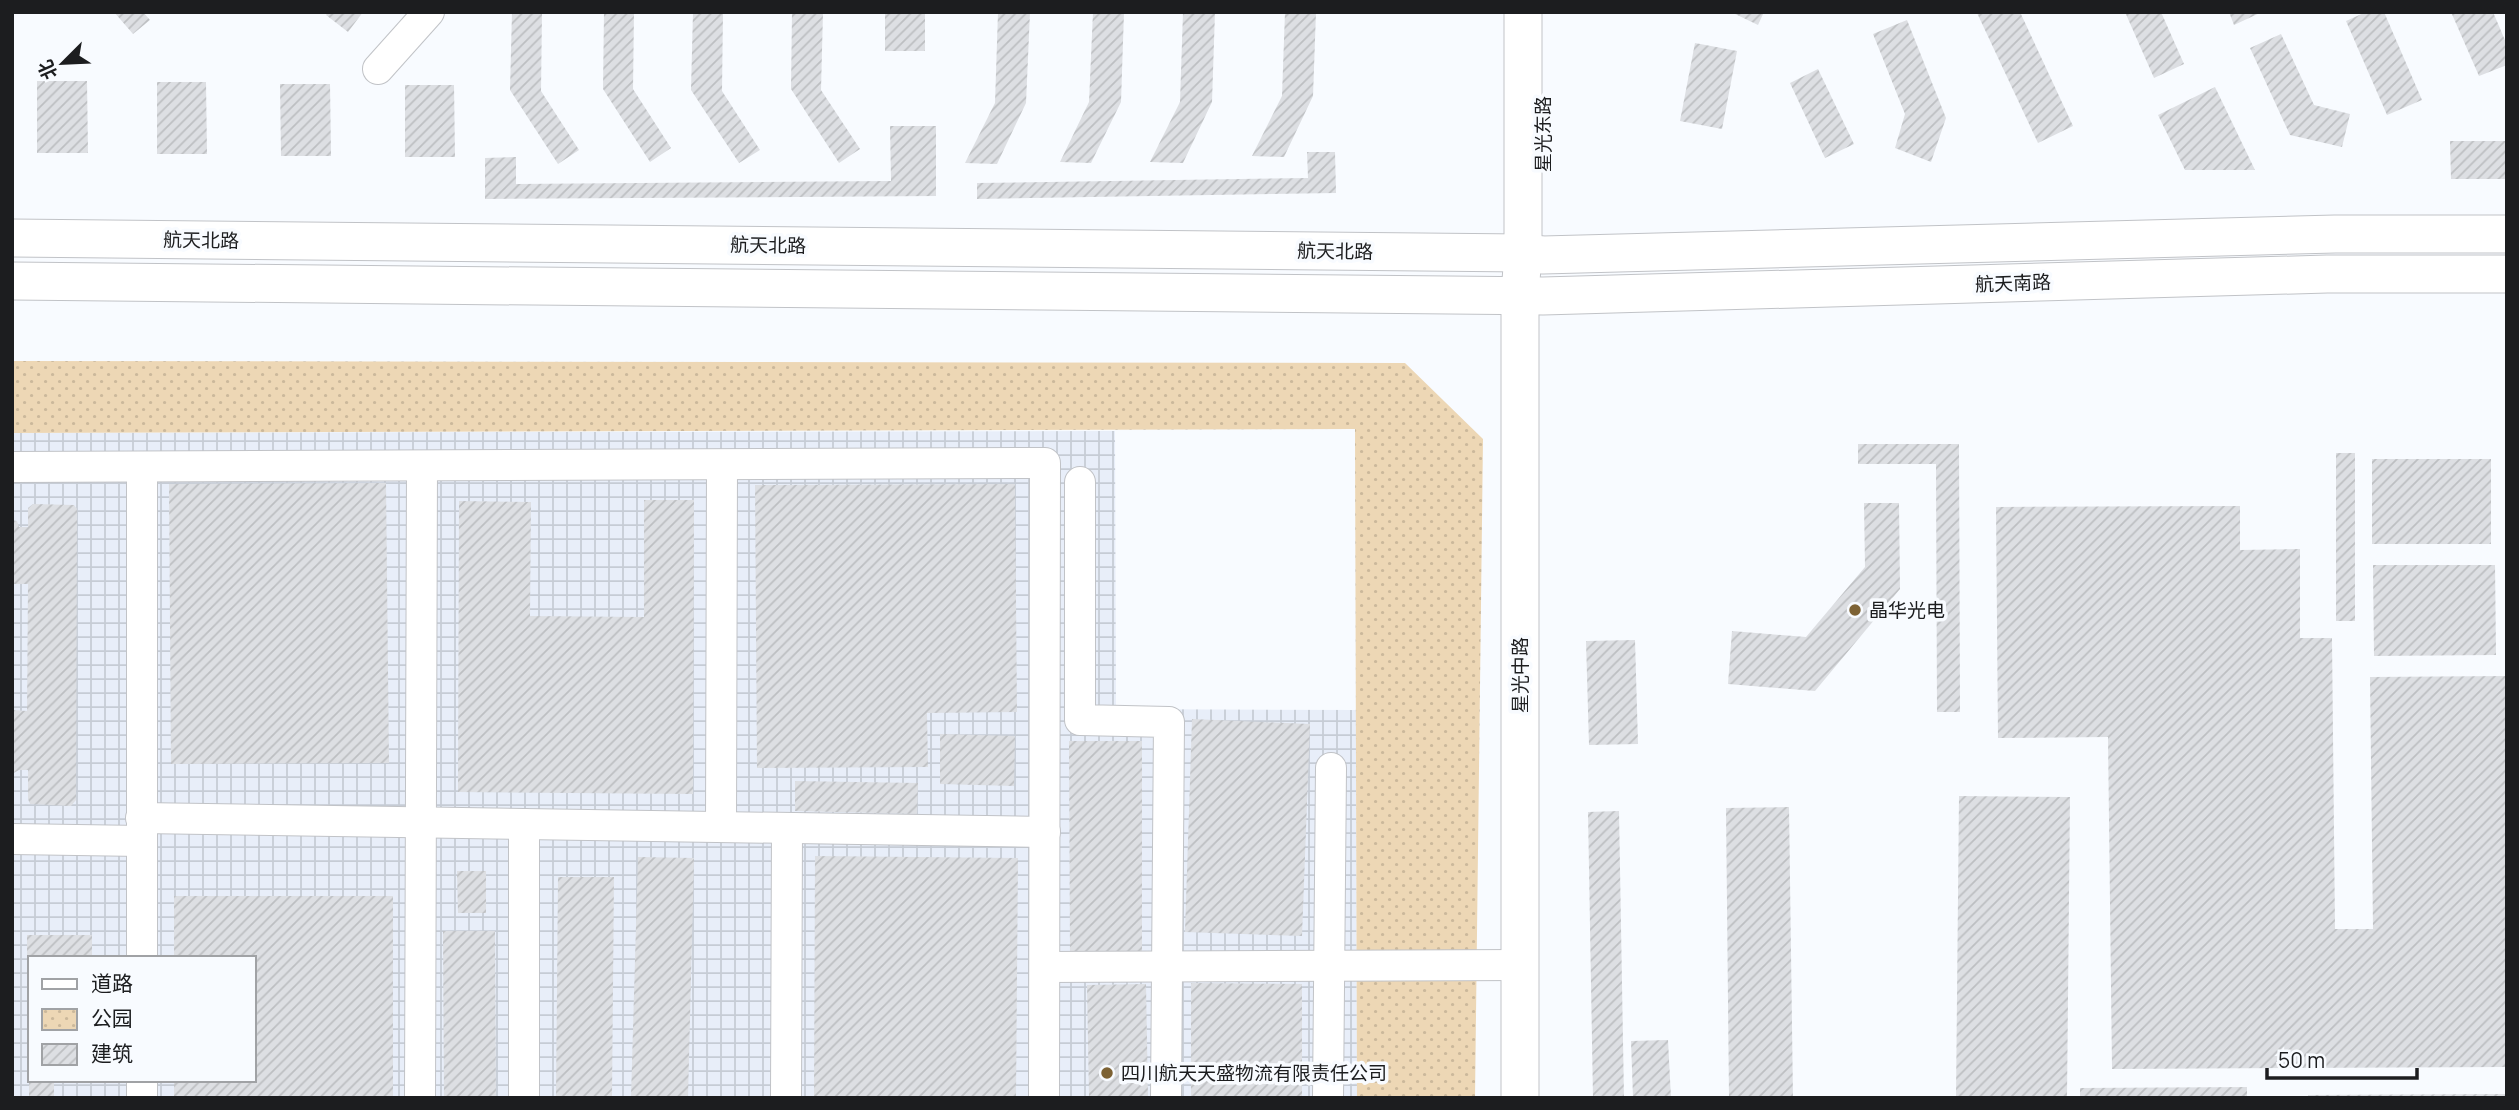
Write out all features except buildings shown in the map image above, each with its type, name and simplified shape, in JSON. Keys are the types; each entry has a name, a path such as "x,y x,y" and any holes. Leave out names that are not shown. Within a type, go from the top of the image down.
{"main road":[{"name":"星光东路","path":"1523,12 1533,254"},
{"name":"星光东路","path":"1533,254 1543,12"},
{"name":"航天南路","path":"1533,254 2336,234 2507,234"},
{"name":"航天北路","path":"12,238 1533,254"},
{"name":"星光中路","path":"1520,1098 1533,254"},
{"name":"航天南路","path":"1531,296 2327,274 2507,274"},
{"path":"12,281 1531,296"},
{"name":"星光中路","path":"1531,296 1544,1098"}],"street":[{"path":"378,69 429,12"},
{"path":"12,467 1045,463 1044,1098"},
{"path":"722,465 722,827"},
{"path":"420,1098 422,466"},
{"path":"142,468 142,956"},
{"path":"1080,482 1080,720 1169,722 1166,1098"},
{"path":"1328,1098 1331,768"},
{"path":"12,839 141,830 420,822 1045,832"},
{"path":"524,824 524,1098"},
{"path":"786,1098 787,828"},
{"path":"1045,967 1521,965"}],"shaded area":[{"path":"1115,431 1116,709 1356,710 1357,1098 12,1098 12,433"}],"green space":[{"path":"12,361 1405,363 1483,439 1475,1098 1357,1098 1355,429 12,433"}],"place":[{"name":"晶华光电","path":"1855,610"},
{"name":"四川航天天盛物流有限责任公司","path":"1107,1073"}]}
